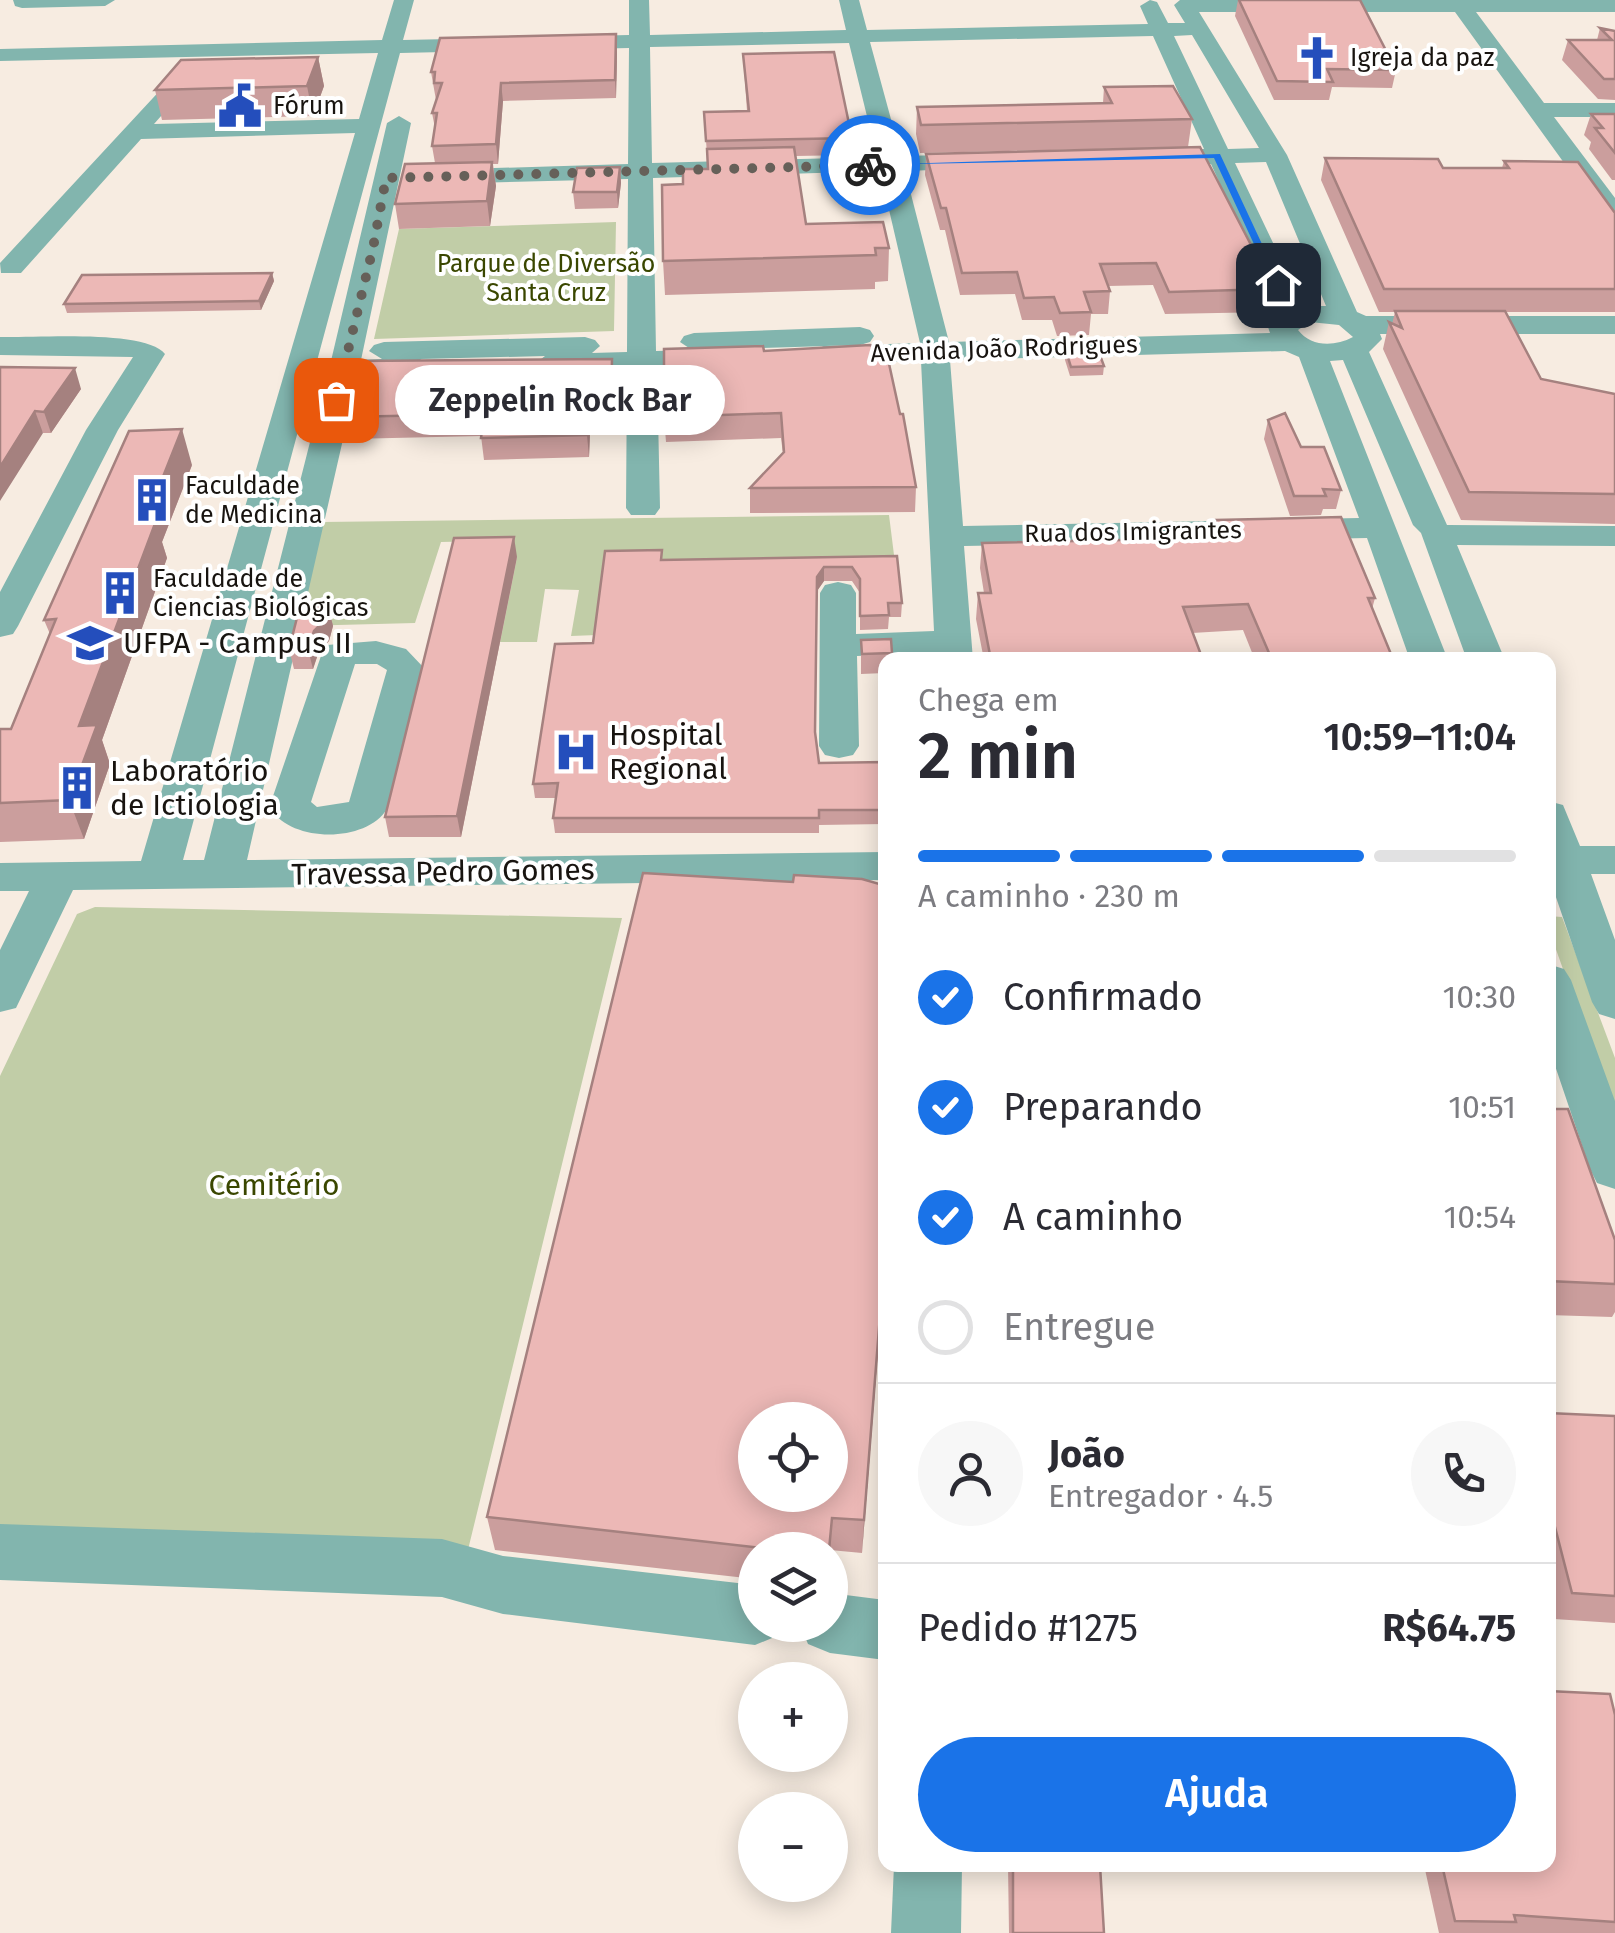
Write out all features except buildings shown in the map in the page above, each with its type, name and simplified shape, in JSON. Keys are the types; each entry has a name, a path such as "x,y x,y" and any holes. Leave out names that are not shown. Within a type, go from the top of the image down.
{"street":[{"path":"0,54 21,14 47,1 105,0"},
{"path":"639,0 642,508"},
{"path":"838,646 953,651 935,342 849,0"},
{"path":"1147,0 1380,530 1426,652"},
{"path":"1483,652 1356,334 1275,155 1183,3 1615,6"},
{"path":"1461,6 1538,110 1605,188 1615,216"},
{"path":"0,54 411,25 640,42 860,36 1041,23 1196,29"},
{"path":"158,875 334,247 411,25"},
{"path":"11,268 173,90"},
{"path":"1538,110 1615,110"},
{"path":"132,132 377,130"},
{"path":"222,876 308,654 322,460 386,178 377,130"},
{"path":"1122,158 1275,155"},
{"path":"386,178 1007,161"},
{"path":"334,247 373,248"},
{"name":"Avenida João Rodrigues","path":"301,362 1294,334 1318,314 1356,334"},
{"path":"1356,334 1615,325"},
{"name":"Avenida João Rodrigues","path":"640,352 773,328 935,342"},
{"path":"1356,334 1615,341"},
{"path":"0,346 138,348 150,354 102,430 0,626"},
{"path":"273,462 322,460"},
{"name":"Rua dos Imigrantes","path":"946,536 1380,530 1414,547 1429,544 1435,532 1615,536"},
{"path":"838,593 839,746"},
{"path":"1615,860 1556,860 1615,1002"},
{"name":"Travessa Pedro Gomes","path":"0,877 878,866"},
{"path":"0,996 58,876"},
{"path":"1556,1002 1609,1148"},
{"path":"1556,1120 1609,1148"},
{"path":"0,1552 442,1568 504,1586 738,1613"},
{"path":"848,1626 878,1629"},
{"path":"926,1933 928,1872"}],"green space":[{"name":"Parque de Diversão Santa Cruz","path":"616,222 614,331 374,339 399,229"},
{"path":"889,515 896,571 855,571 597,635 571,636 579,590 545,589 537,642 500,642 517,557 484,541 441,542 415,623 299,626 322,522"},
{"name":"Cemitério","path":"95,907 622,918 466,1558 0,1536 0,1076 77,914"},
{"path":"1556,917 1562,917 1615,1058 1615,1115 1556,949"}],"way so far":[{"path":"336,400 386,178 870,165"}],"place":[{"name":"Igreja da paz","path":"1317,58"},
{"name":"Fórum","path":"240,106"},
{"name":"Zeppelin Rock Bar","path":"336,400"},
{"name":"Faculdade de Medicina","path":"152,500"},
{"name":"Faculdade de Ciencias Biológicas","path":"120,593"},
{"name":"UFPA - Campus II","path":"90,643"},
{"name":"Hospital Regional","path":"576,752"},
{"name":"Laboratório de Ictiologia","path":"77,788"}],"route":[{"path":"870,165 1217,156 1278,285"}]}
